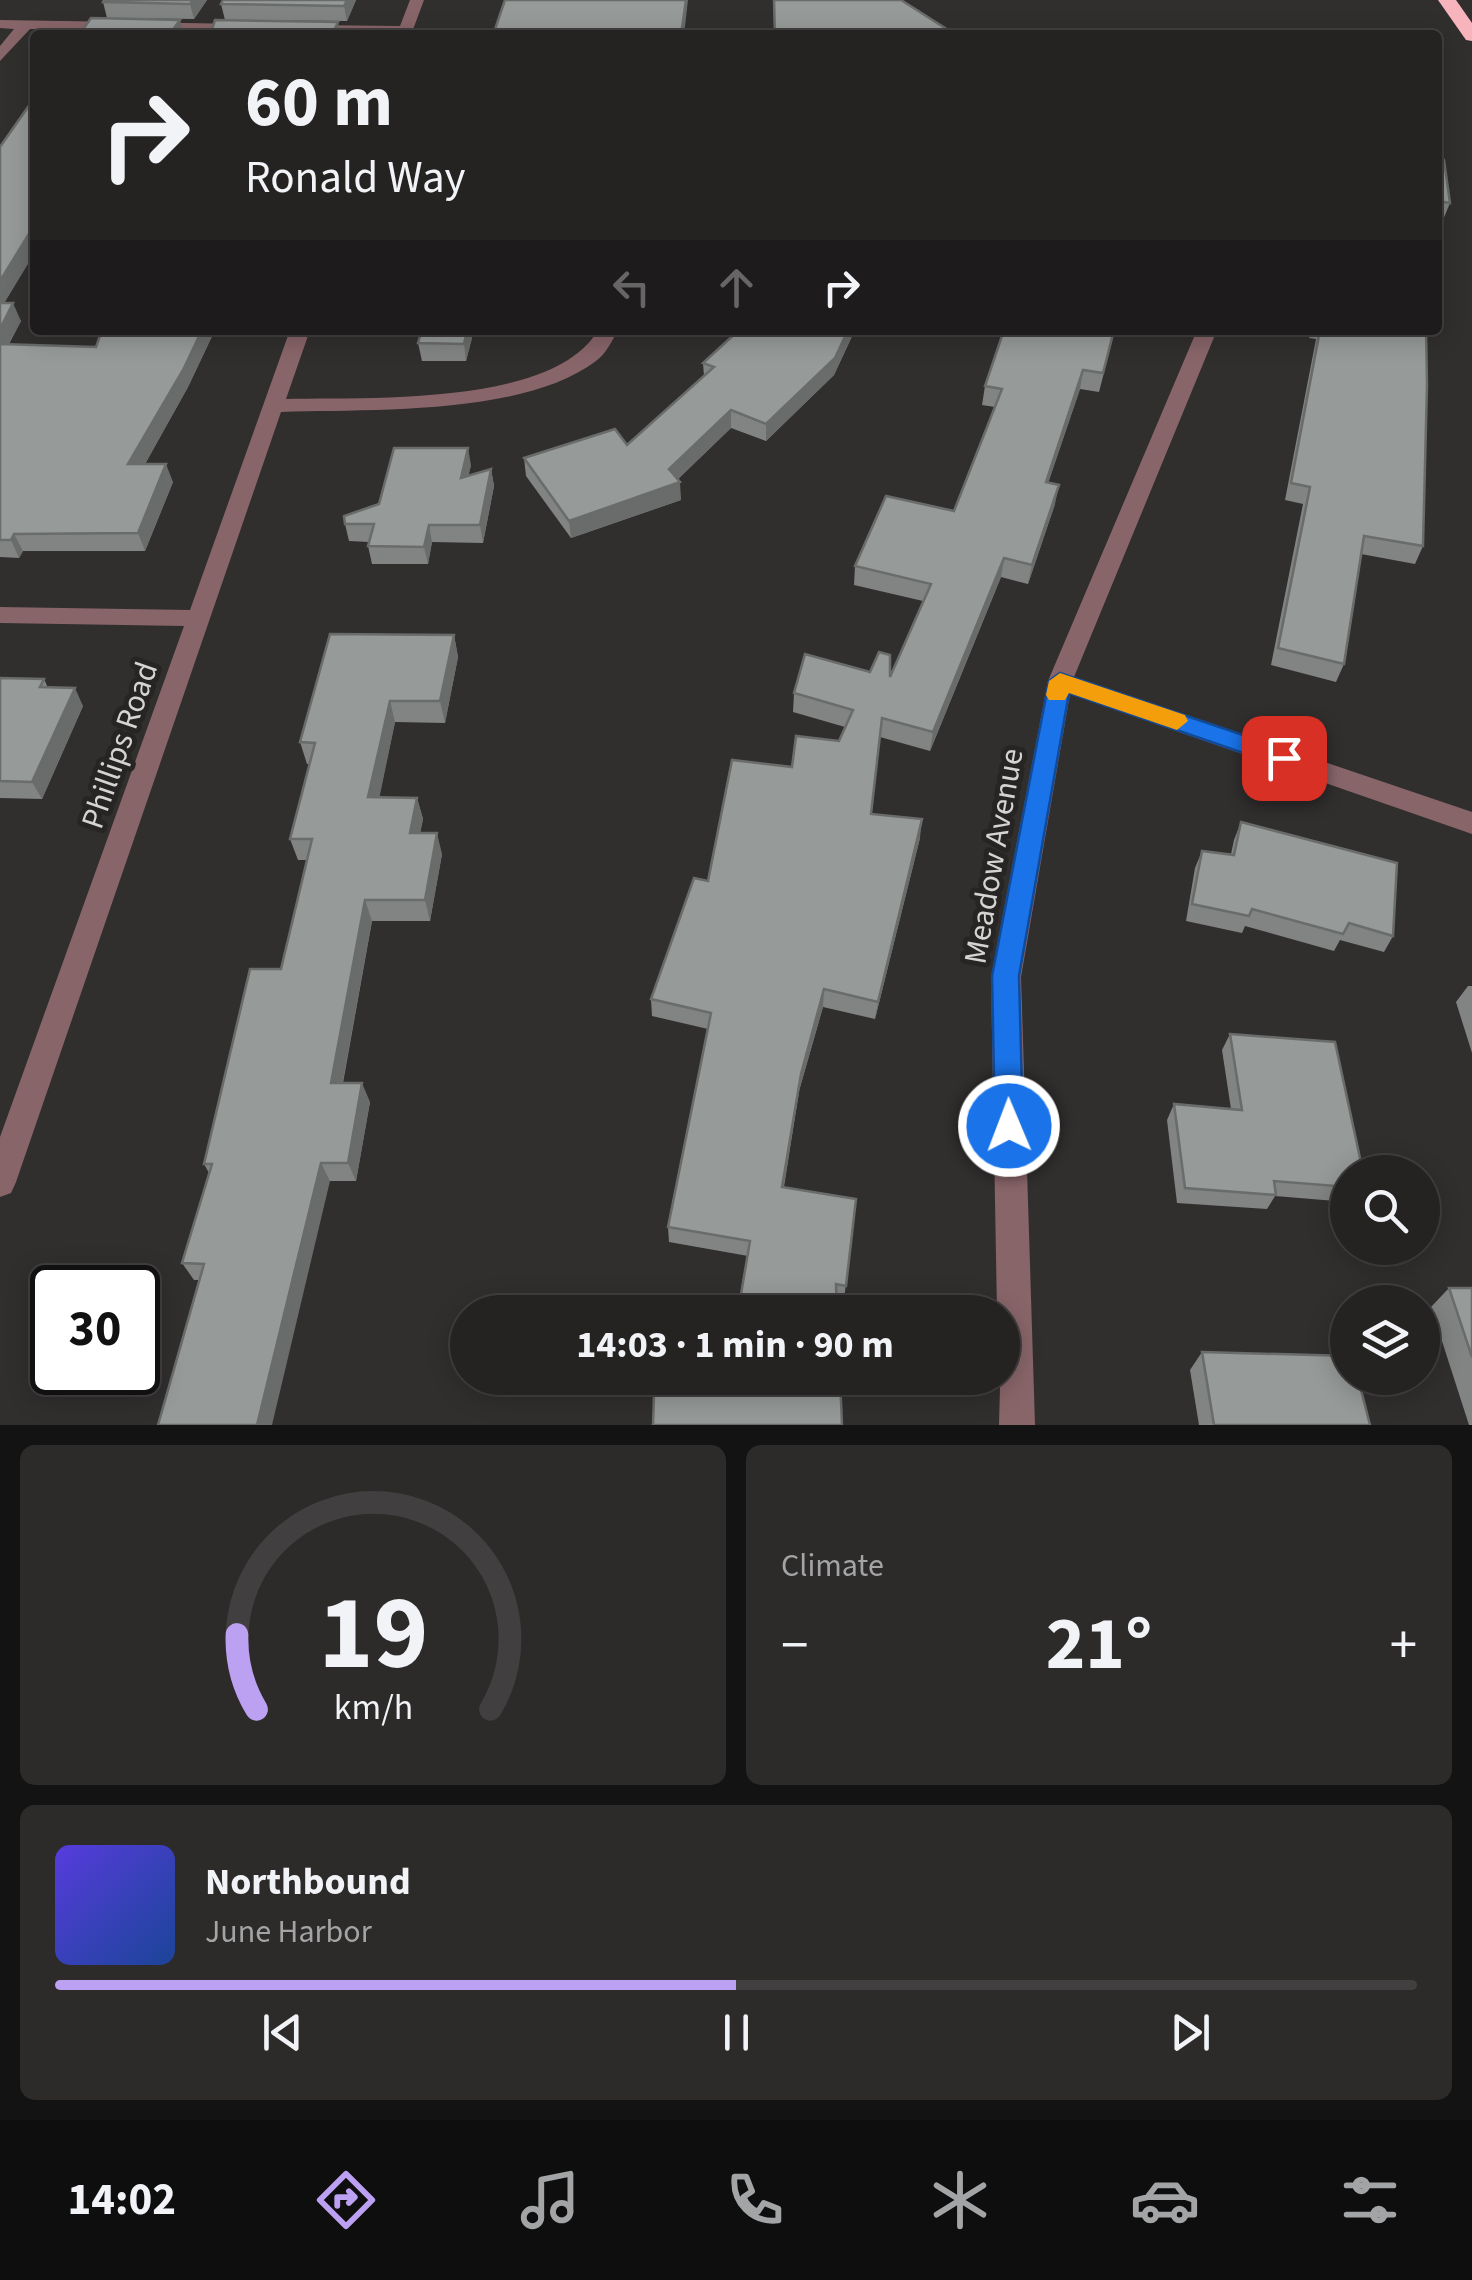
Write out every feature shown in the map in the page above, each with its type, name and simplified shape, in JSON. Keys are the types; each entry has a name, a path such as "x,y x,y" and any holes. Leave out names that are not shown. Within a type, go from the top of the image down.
{"highway":[{"path":"1447,0 1472,36"}],"street":[{"path":"406,30 417,0"},
{"path":"0,24 272,29"},
{"path":"0,56 25,24"},
{"path":"292,29 320,30"},
{"name":"Phillips Road","path":"0,1182 298,335"},
{"path":"273,406 502,392 546,379 593,355 605,335"},
{"name":"Meadow Avenue","path":"1017,1425 1006,976 1060,681 1204,335"},
{"path":"0,615 199,618"},
{"path":"1060,681 1472,823"}],"building":[{"path":"104,0 193,0 190,4"},
{"path":"223,0 347,0 344,6 221,4"},
{"path":"505,0 686,0 682,30 495,30"},
{"path":"774,0 901,0 948,30 775,30"},
{"path":"91,18 180,20 173,30 83,30"},
{"path":"215,20 338,22 334,30 212,30"},
{"path":"30,104 30,232 0,281 0,147"},
{"path":"1442,158 1444,160 1450,203 1442,202"},
{"path":"0,303 13,303 0,329"},
{"path":"100,335 200,335 128,464 166,464 138,533 14,534 11,540 0,540 0,344 96,347"},
{"path":"420,335 466,335 464,344 418,343"},
{"path":"734,335 846,335 835,358 766,424 731,410 669,469 680,482 569,521 524,458 615,429 627,445 714,367 703,363"},
{"path":"1002,335 1113,335 1103,373 1083,370 1046,482 1059,485 1032,565 1004,558 933,732 882,718 871,814 922,819 878,1002 824,989 801,1074 782,1187 856,1199 846,1286 836,1284 836,1295 741,1295 750,1241 668,1227 711,1013 651,999 694,878 708,881 732,760 792,767 796,736 839,741 853,710 794,693 805,654 870,672 879,652 890,655 890,677 931,584 855,566 886,496 954,511 1002,389 985,386"},
{"path":"1319,335 1426,335 1423,546 1364,536 1344,664 1278,648 1310,487 1291,483"},
{"path":"394,448 468,448 461,478 491,469 480,525 429,525 424,547 368,546 374,524 345,524 344,516 379,504"},
{"path":"330,634 454,635 440,701 390,701 368,797 417,798 410,833 437,833 425,900 365,900 331,1083 362,1083 348,1163 321,1163 257,1425 158,1425 204,1264 182,1263 212,1164 204,1164 250,969 281,969 312,839 290,839 315,743 300,742"},
{"path":"0,678 44,679 40,687 75,688 32,782 0,781"},
{"path":"1241,822 1397,863 1393,936 1349,923 1343,934 1252,909 1249,916 1192,904 1202,851 1234,855"},
{"path":"1230,1034 1335,1042 1359,1155 1330,1155 1330,1186 1274,1181 1276,1195 1185,1188 1174,1104 1242,1110"},
{"path":"1449,1288 1472,1288 1472,1357"},
{"path":"1202,1352 1330,1356 1330,1395 1362,1395 1370,1425 1214,1425"},
{"path":"654,1395 841,1395 842,1425 653,1425"}],"slow traffic":[{"path":"1057,695 1060,681 1177,721"}],"route":[{"path":"1009,1126 1006,976 1060,681 1284,758"}]}
